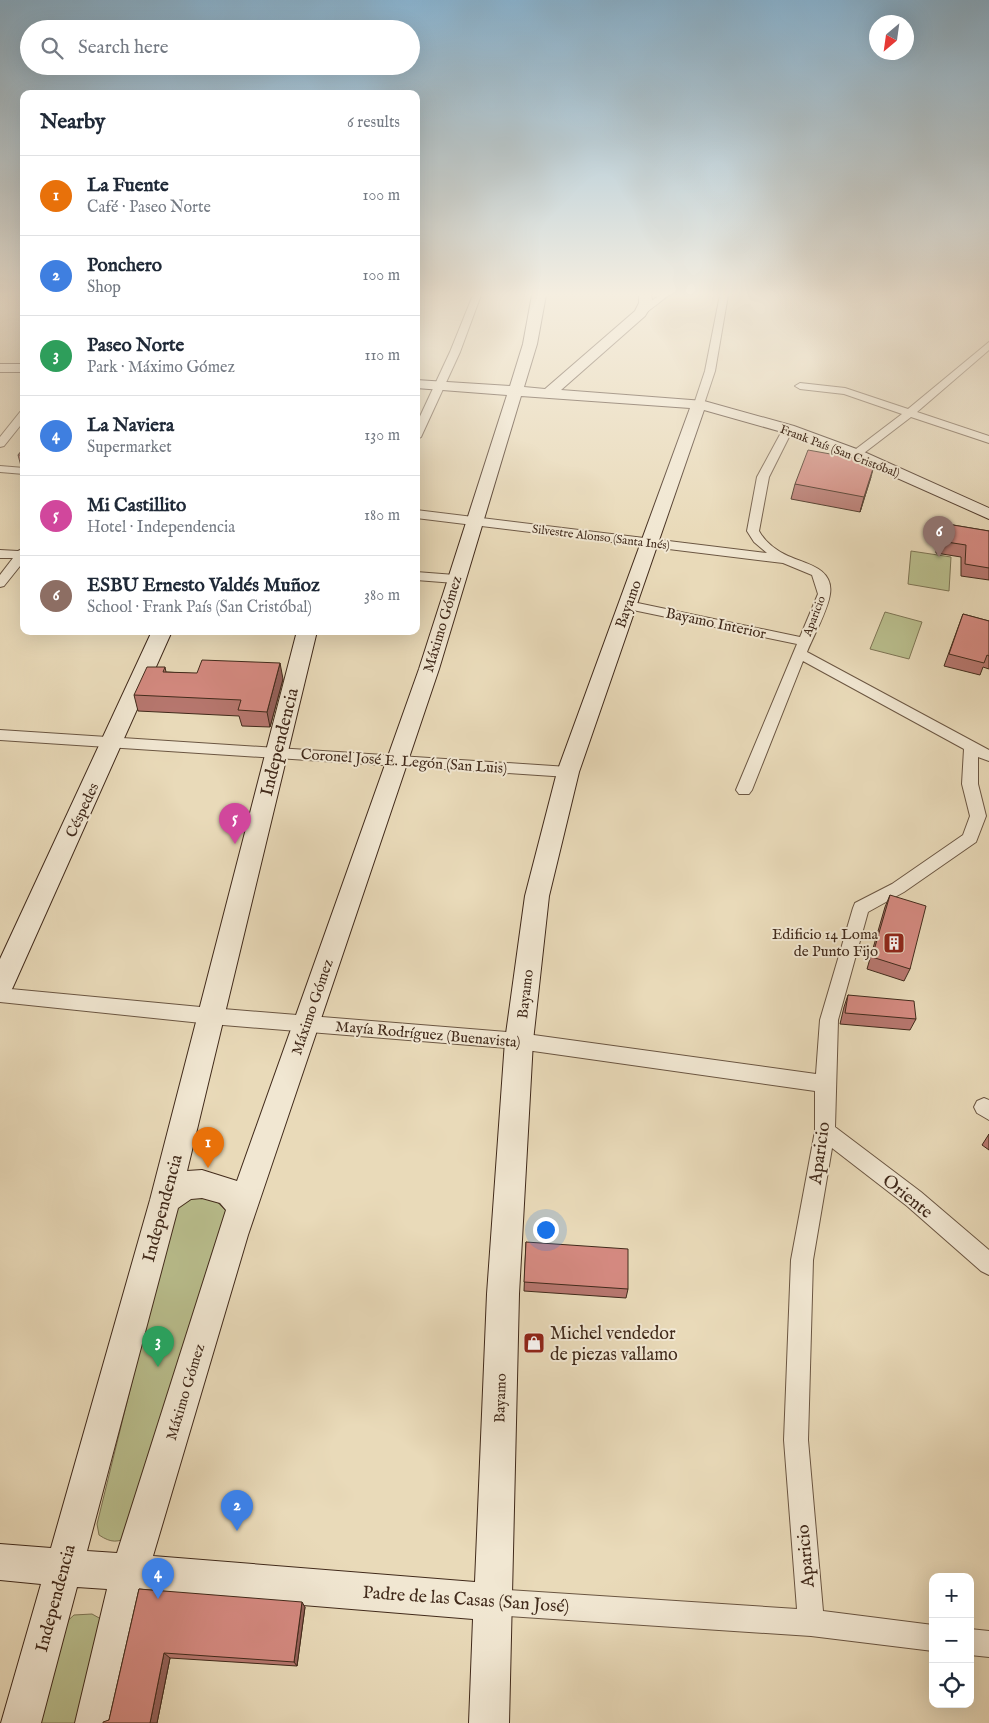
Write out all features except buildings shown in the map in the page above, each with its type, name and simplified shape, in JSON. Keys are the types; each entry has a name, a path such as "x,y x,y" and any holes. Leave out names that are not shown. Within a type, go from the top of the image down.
{"street":[{"path":"420,428 445,375"},
{"name":"Máximo Gómez","path":"95,1723 130,1572 243,1206 429,669 455,579 519,375"},
{"path":"549,393 569,375"},
{"name":"Bayamo","path":"489,1723 503,1294 519,1041 537,896 568,772 709,375"},
{"path":"856,454 910,413 954,375"},
{"name":"Frank País (San Cristóbal)","path":"420,384 699,404 788,429 856,454 989,514"},
{"path":"800,386 845,391 989,440"},
{"path":"0,444 20,419"},
{"name":"Aparicio","path":"788,429 774,452 763,477 753,531 756,538 786,559 805,565 818,573 824,582 824,594 802,648 971,748 989,756"},
{"path":"0,469 20,471"},
{"name":"Silvestre Alonso (Santa Inés)","path":"420,514 786,559"},
{"path":"0,554 20,554"},
{"path":"0,583 20,558"},
{"path":"420,576 455,579"},
{"name":"Bayamo Interior","path":"628,605 802,648"},
{"name":"Céspedes","path":"0,987 114,742 160,635"},
{"name":"Independencia","path":"21,1723 165,1200 306,635"},
{"path":"744,790 802,648"},
{"name":"Coronel José E. Legón (San Luis)","path":"0,735 568,772"},
{"name":"Aparicio","path":"811,1623 796,1440 802,1260 825,1131 824,1084 829,1020 861,908 898,888 970,838 984,819 970,784 971,748"},
{"name":"Mayía Rodríguez (Buenavista)","path":"0,996 211,1016 519,1041 824,1084"},
{"name":"Oriente","path":"825,1131 914,1199 989,1264"},
{"path":"165,1200 186,1186 202,1184 229,1192 243,1206"},
{"name":"Padre de las Casas (San José)","path":"0,1562 494,1602 811,1623 929,1638"},
{"path":"974,1642 989,1644"}],"green space":[{"path":"911,551 951,557 949,591 908,584"},
{"path":"885,612 922,622 909,659 870,649"},
{"path":"202,1196 214,1199 226,1211 130,1536 118,1541 107,1540 99,1535 97,1524 175,1207 188,1198"},
{"path":"92,1614 101,1619 84,1723 38,1723 63,1625 74,1615"}],"place":[{"name":"ESBU Ernesto Valdés Muñoz","path":"939,557"},
{"name":"Mi Castillito","path":"235,844"},
{"name":"Edificio 14 Loma de Punto Fijo","path":"894,943"},
{"name":"La Fuente","path":"208,1168"},
{"name":"Michel vendedor de piezas vallamo","path":"534,1343"},
{"name":"Paseo Norte","path":"158,1367"},
{"name":"Ponchero","path":"237,1531"},
{"name":"La Naviera","path":"158,1599"}]}
